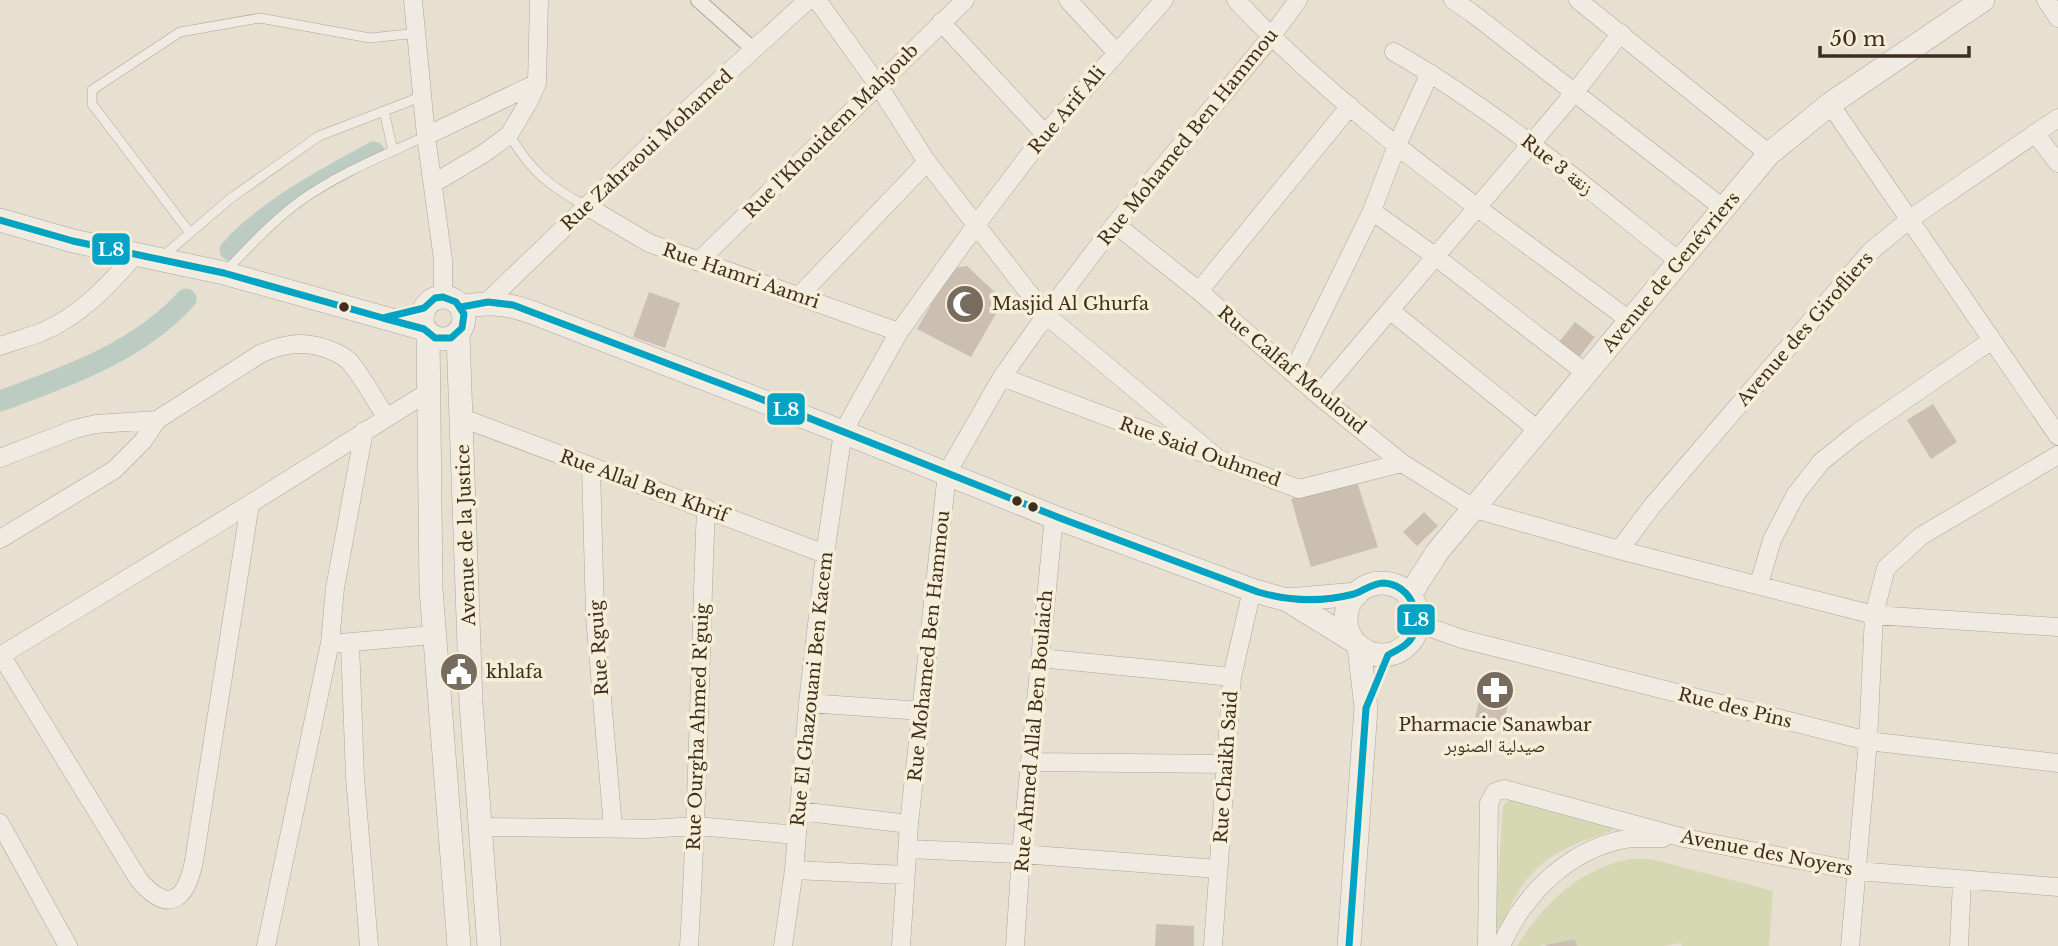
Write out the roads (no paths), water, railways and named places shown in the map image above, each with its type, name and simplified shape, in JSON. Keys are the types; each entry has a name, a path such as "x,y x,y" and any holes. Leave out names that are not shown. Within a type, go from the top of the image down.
{"street":[{"path":"414,0 426,136 443,260 436,315"},
{"path":"434,183 509,135 529,101 537,83 539,0"},
{"path":"698,0 754,50"},
{"name":"Rue Zahraoui Mohamed","path":"487,302 677,119 808,0"},
{"path":"817,0 878,85 927,162 1046,315 1221,461"},
{"name":"Rue l'Khouidem Mahjoub","path":"698,262 965,0"},
{"path":"1068,0 1116,52"},
{"name":"Rue Arif Ali","path":"899,332 1045,134 1164,0"},
{"path":"1237,0 1271,37 1396,145 1629,320"},
{"name":"Rue Mohamed Ben Hammou","path":"901,946 909,824 947,473 1002,377 1046,315 1115,224 1271,37 1298,0"},
{"path":"1453,0 1723,208"},
{"path":"1578,0 1769,154"},
{"name":"Avenue de Genévriers","path":"1409,596 1438,551 1769,154 1830,104 1983,0"},
{"path":"2046,0 2058,18"},
{"path":"941,22 1045,134"},
{"path":"1318,395 1575,92 1621,33"},
{"name":"Rue 3 زنقة","path":"1394,52 1430,73 1532,143 1679,262"},
{"path":"1293,372 1372,211 1396,145 1430,73"},
{"path":"426,136 537,83"},
{"path":"1830,104 2058,436"},
{"path":"1199,291 1350,106"},
{"name":"Avenue des Girofliers","path":"1619,550 1653,505 1870,252 1910,219 2058,118"},
{"path":"2035,133 2058,163"},
{"path":"799,296 927,162"},
{"name":"Rue Hamri Aamri","path":"588,207 649,243 899,332"},
{"path":"1372,211 1587,374"},
{"path":"0,220 73,241 224,273 382,318 436,315 487,302 513,305 844,432 1054,517 1252,590 1287,600 1356,643 1368,652 1388,655 1411,640 1418,623 1417,613 1409,596 1400,589 1389,584 1367,587 1351,601 1346,620 1356,643 1366,708 1349,946"},
{"name":"Rue Calfaf Mouloud","path":"1115,224 1199,291 1318,395 1402,463 1475,509 1619,550 1874,615 2058,627"},
{"path":"0,346 44,331 75,313 109,285 135,255"},
{"path":"1391,311 1539,430"},
{"name":"Avenue de la Justice","path":"459,946 431,589 428,392 436,315 464,321 458,334 471,703 491,946"},
{"name":"Rue El Ghazouani Ben Kacem","path":"783,946 794,870 808,704 825,554 844,432 899,332"},
{"path":"1759,584 1772,540 1796,494 1821,462 1857,433 1992,340"},
{"path":"0,539 114,470 143,440 157,420 260,354 279,346 300,342 340,354 349,361 386,417"},
{"name":"Rue Said Ouhmed","path":"1002,377 1299,489 1402,463"},
{"path":"250,504 194,861 190,879 183,892 177,898 168,900 155,897 139,880 1,655 428,392"},
{"name":"Rue Allal Ben Khrif","path":"463,418 825,554"},
{"path":"0,458 86,427 157,420"},
{"path":"266,946 330,643 335,588 363,431"},
{"path":"1850,946 1868,741 1874,615 1886,568 1920,536 2058,455"},
{"name":"Rue Rguig","path":"592,467 595,617 613,828"},
{"name":"Rue Ourgha Ahmed R'guig","path":"689,946 697,826 706,508"},
{"name":"Rue Ahmed Allal Ben Boulaich","path":"1015,946 1021,853 1054,517"},
{"name":"Rue Chaikh Said","path":"1213,946 1232,677 1252,590"},
{"path":"1287,600 1357,594"},
{"name":"Rue des Pins","path":"1418,623 1462,639 1868,741 2058,763"},
{"path":"330,643 434,635"},
{"path":"350,643 355,777 369,946"},
{"path":"1366,708 1388,655"},
{"path":"1040,658 1232,677"},
{"path":"808,704 922,711"},
{"path":"1031,762 1226,764"},
{"name":"Avenue des Noyers","path":"1487,946 1489,803 1495,792 1509,789 1684,838 1857,872 2058,887"},
{"path":"799,811 909,824"},
{"path":"0,823 68,946"},
{"path":"481,827 646,829 697,826 797,835"},
{"path":"1500,946 1517,915 1536,889 1580,856 1626,839 1684,838"},
{"path":"908,849 1021,853 1218,869"},
{"path":"794,870 905,874"},
{"path":"1959,946 1962,881"}],"lane":[{"path":"190,233 92,104 92,90 180,32 260,18 370,38 418,33"},
{"path":"159,260 231,198 319,136 423,96"},
{"path":"384,111 393,151"},
{"path":"509,135 526,163 559,191 588,207"},
{"path":"224,273 295,205 351,172 426,136"}],"waterway":[{"path":"230,250 279,208 374,152"},
{"path":"0,401 100,361 146,334 186,299"}],"place":[{"name":"Masjid Al Ghurfa","path":"965,304"},
{"name":"khlafa","path":"459,672"},
{"name":"Pharmacie Sanawbar صيدلية الصنوبر","path":"1495,690"}]}
